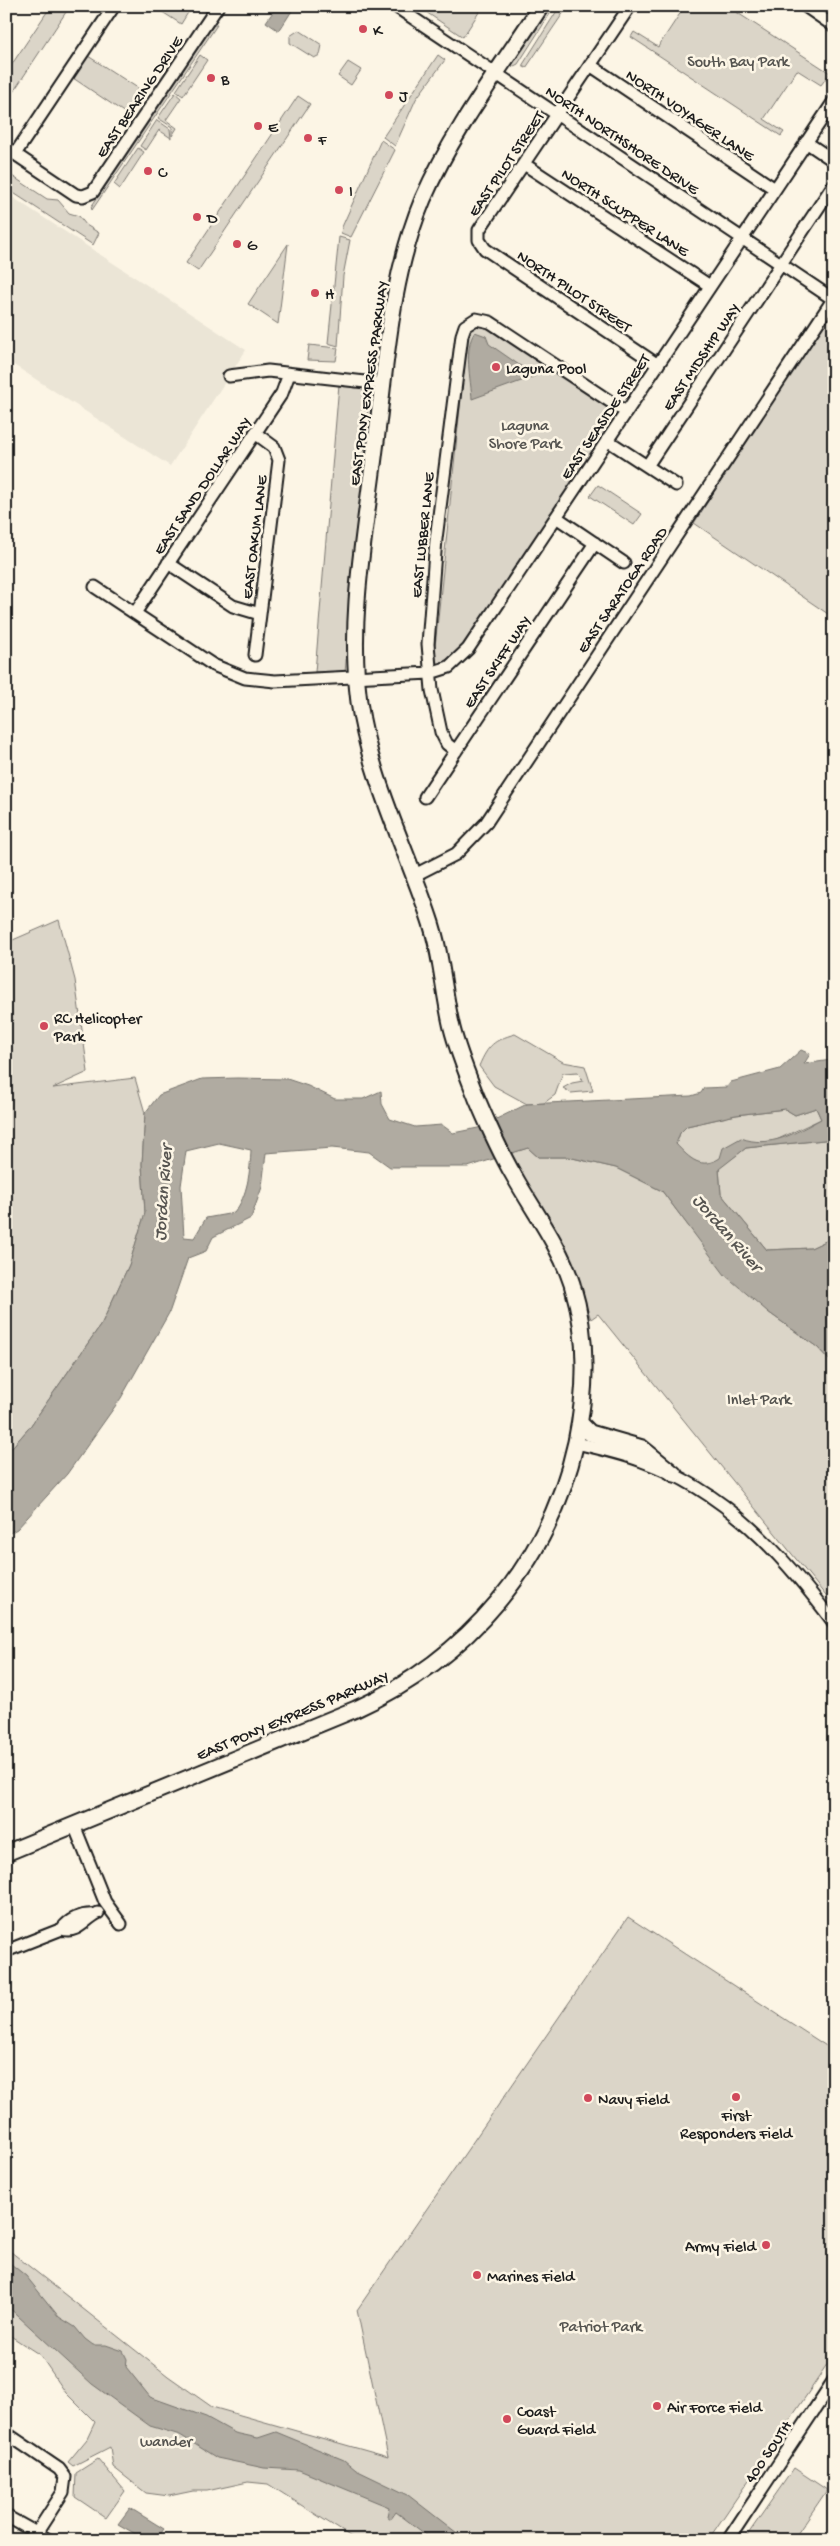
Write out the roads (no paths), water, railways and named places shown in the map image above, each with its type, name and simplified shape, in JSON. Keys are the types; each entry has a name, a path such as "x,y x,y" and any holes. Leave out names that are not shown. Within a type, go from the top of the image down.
{"main road":[{"name":"EAST PONY EXPRESS PARKWAY","path":"443,976 394,848 383,797 366,736 356,676 356,601 397,283 414,222 447,151 541,6"},
{"name":"EAST PONY EXPRESS PARKWAY","path":"6,1853 356,1710 406,1684 440,1660 491,1611 526,1565 557,1504 576,1443 585,1386 585,1360 580,1319 573,1286 554,1241 505,1160 485,1117 453,1032 438,945 383,797"},
{"path":"580,1423 590,1433 642,1448 678,1476"}],"street":[{"path":"10,151 114,6"},
{"name":"EAST BEARING DRIVE","path":"10,151 80,196 89,195 96,189 218,6"},
{"name":"NORTH NORTHSHORE DRIVE","path":"395,6 833,298"},
{"name":"EAST PILOT STREET","path":"479,240 479,230 630,6"},
{"path":"805,6 834,26"},
{"name":"NORTH VOYAGER LANE","path":"590,66 775,189"},
{"name":"EAST SEASIDE STREET","path":"95,587 213,665 236,676 275,681 430,673 449,666 468,649 834,100"},
{"path":"806,142 834,161"},
{"name":"NORTH SCUPPER LANE","path":"524,164 710,286"},
{"name":"EAST MIDSHIP WAY","path":"647,466 834,184"},
{"name":"NORTH PILOT STREET","path":"479,240 485,249 658,364"},
{"name":"EAST SARATOGA ROAD","path":"413,876 456,854 486,823 833,298"},
{"name":"EAST LUBBER LANE","path":"456,751 442,737 430,673 428,633 436,539 462,335 465,326 472,320 481,319 490,322 626,412"},
{"path":"229,376 258,372 383,384"},
{"name":"EAST SAND DOLLAR WAY","path":"135,614 284,388 289,374"},
{"name":"EAST OAKUM LANE","path":"255,433 274,447 279,460 255,655"},
{"path":"607,440 676,485"},
{"path":"556,517 624,563"},
{"name":"EAST SKIFF WAY","path":"425,797 595,543"},
{"path":"168,563 233,606 260,614"},
{"path":"576,1443 626,1455 678,1476 719,1501 760,1534 834,1623"},
{"path":"74,1825 108,1908 121,1924"},
{"path":"6,1952 62,1929 67,1922 79,1916 94,1915 108,1908"},
{"name":"400 SOUTH","path":"728,2540 834,2380"},
{"path":"6,2433 59,2469 65,2477 63,2492 35,2536"},
{"path":"6,2516 35,2536 49,2540"}],"water":[{"path":"277,6 295,6 279,31 266,22"},
{"name":"Laguna Pool","path":"475,332 486,336 489,344 535,376 472,399 469,374 469,347"},
{"name":"Jordan River","path":"801,1050 810,1054 804,1064 831,1060 834,1054 834,1137 824,1140 746,1148 719,1169 721,1194 767,1250 811,1248 828,1240 834,1245 834,1365 817,1347 768,1312 725,1275 662,1191 616,1168 568,1157 538,1157 528,1148 468,1167 390,1167 369,1152 332,1148 266,1153 262,1187 251,1218 213,1237 206,1251 188,1258 169,1313 121,1398 67,1474 17,1529 6,1535 6,1454 29,1428 102,1323 129,1265 145,1213 142,1164 145,1113 159,1095 202,1079 237,1078 287,1079 308,1086 335,1099 363,1099 381,1091 382,1104 390,1119 415,1127 442,1125 453,1133 478,1128 527,1104 691,1096 701,1093 704,1088 727,1087 731,1082 780,1069","holes":["816,1108 821,1119 802,1129 772,1141 762,1142 741,1138 723,1148 720,1158 707,1163 701,1163 691,1158 676,1144 680,1133 687,1126 736,1115 785,1109 795,1115","219,1143 251,1150 249,1175 245,1191 234,1213 206,1218 194,1238 184,1237 181,1186 186,1151"]},
{"path":"6,2260 26,2276 59,2317 75,2327 85,2339 93,2345 106,2345 123,2351 127,2359 126,2367 150,2397 206,2417 235,2433 258,2438 276,2432 344,2460 356,2470 408,2495 466,2540 433,2540 396,2512 391,2519 387,2516 389,2507 299,2470 264,2468 217,2458 180,2435 150,2426 92,2384 6,2305"},
{"path":"130,2508 164,2529 156,2540 137,2540 139,2536 118,2524"}],"place":[{"name":"K","path":"363,29"},
{"name":"B","path":"211,78"},
{"name":"J","path":"389,95"},
{"name":"E","path":"258,126"},
{"name":"F","path":"308,138"},
{"name":"C","path":"148,171"},
{"name":"I","path":"339,190"},
{"name":"D","path":"197,217"},
{"name":"G","path":"237,244"},
{"name":"H","path":"315,293"},
{"name":"Laguna Pool","path":"496,367"},
{"name":"RC Helicopter Park","path":"44,1026"},
{"name":"First Responders Field","path":"736,2097"},
{"name":"Navy Field","path":"588,2098"},
{"name":"Army Field","path":"766,2245"},
{"name":"Marines Field","path":"477,2275"},
{"name":"Air Force Field","path":"657,2406"},
{"name":"Coast Guard Field","path":"507,2419"}],"park label":[{"name":"South Bay Park","path":"738,60"},
{"name":"Laguna Shore Park","path":"525,433"},
{"name":"Inlet Park","path":"759,1398"},
{"name":"Patriot Park","path":"601,2325"},
{"name":"wander","path":"166,2440"}]}
